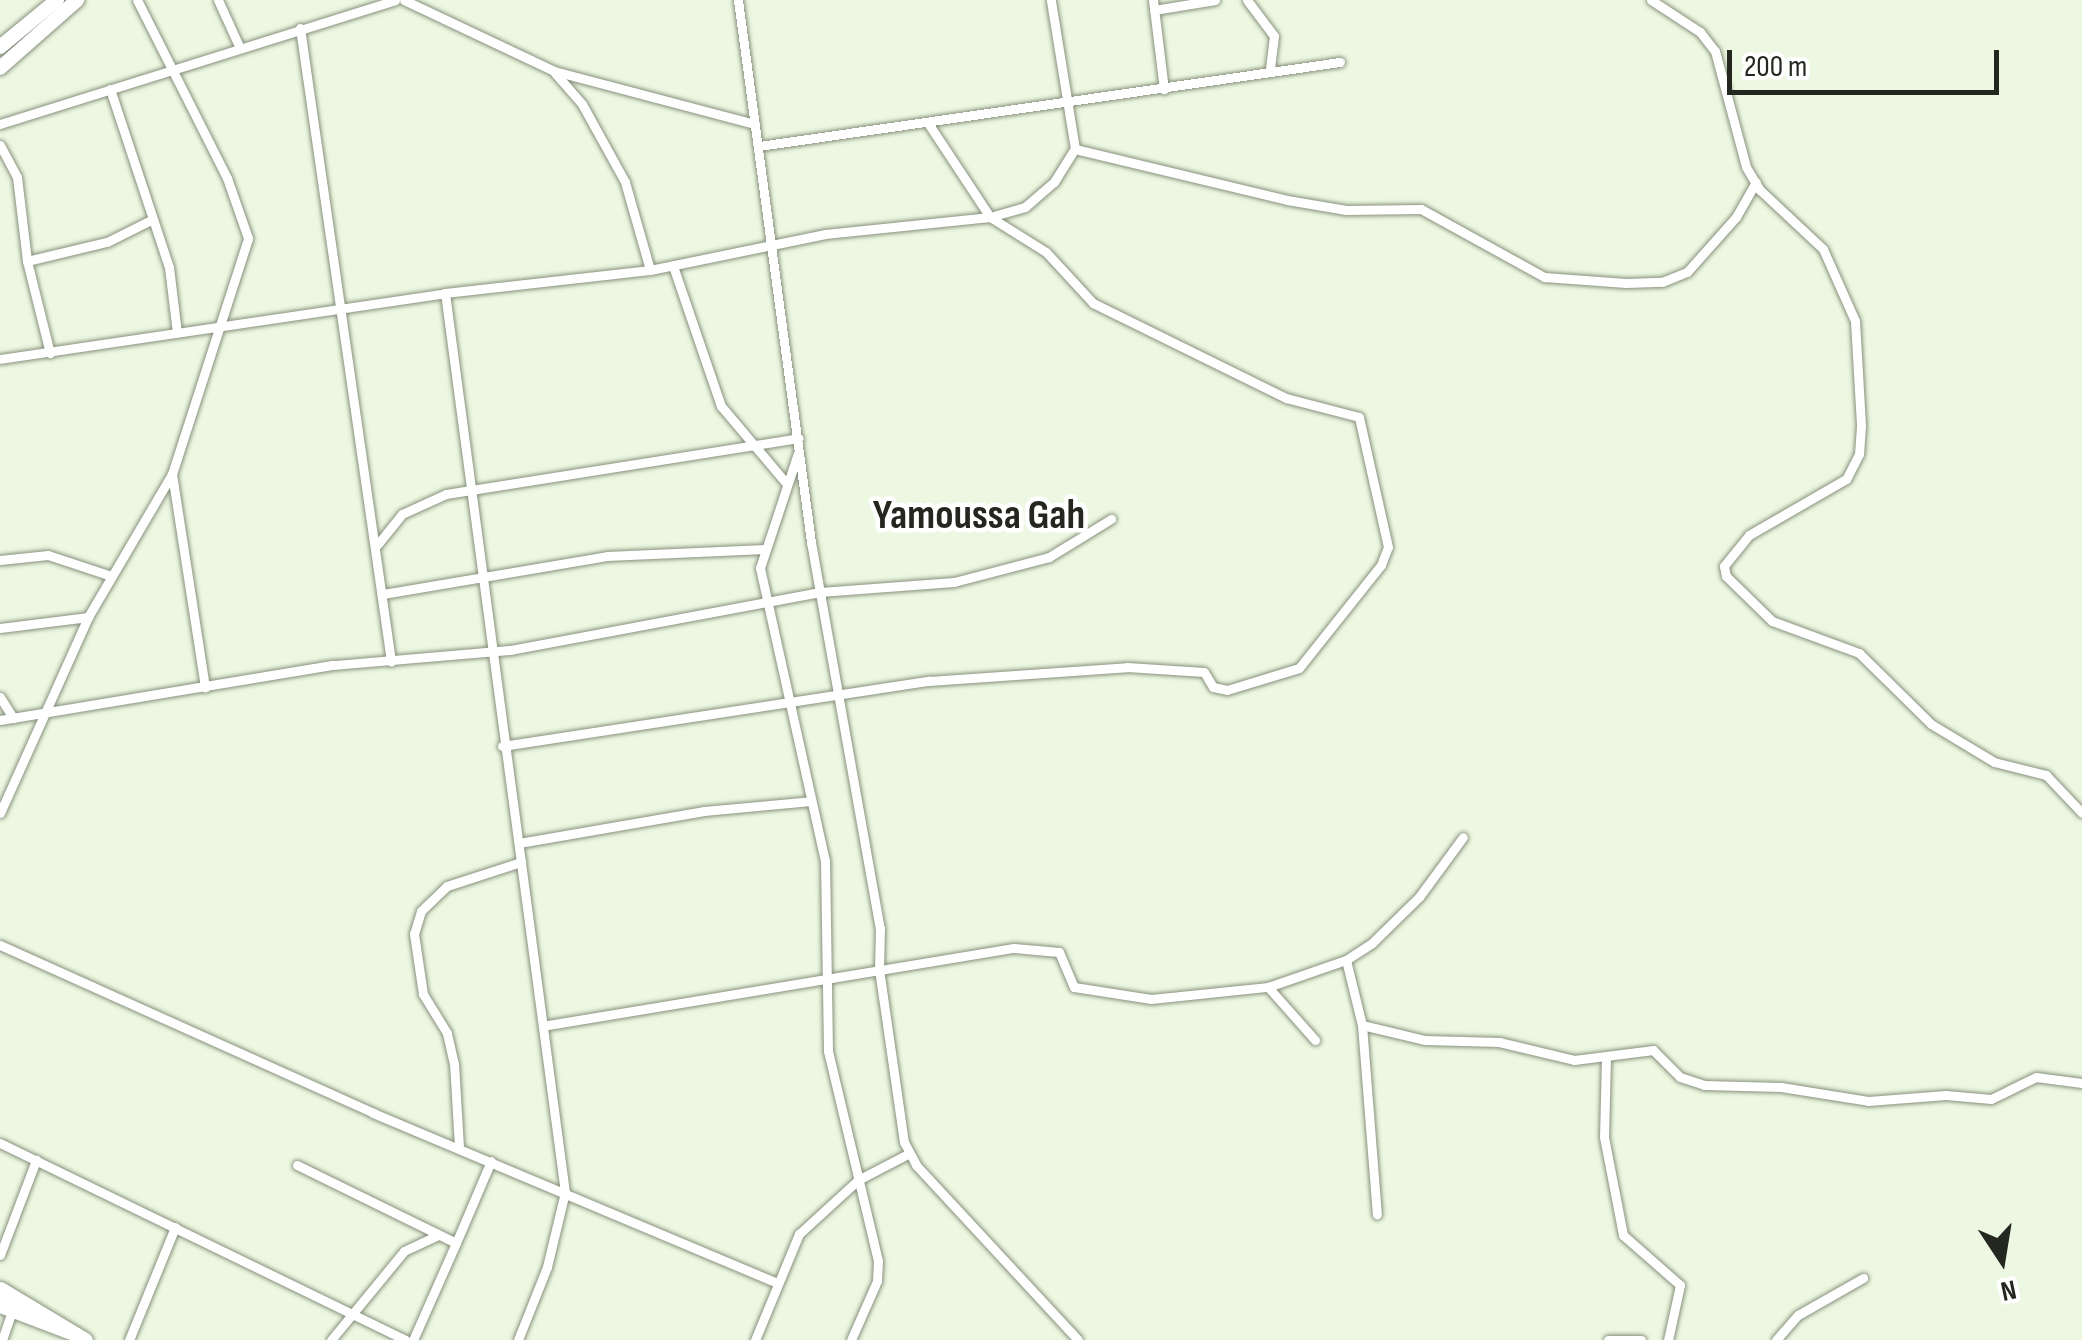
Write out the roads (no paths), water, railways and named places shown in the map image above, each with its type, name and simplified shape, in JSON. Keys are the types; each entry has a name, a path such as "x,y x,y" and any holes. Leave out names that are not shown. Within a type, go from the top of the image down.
{"highway":[{"path":"0,1288 85,1340"},
{"path":"6,1308 68,1331"}],"main road":[{"path":"0,47 57,0"},
{"path":"0,68 78,0"}],"street":[{"path":"0,813 88,617 172,474 248,238 227,178 137,0"},
{"path":"218,0 239,46"},
{"path":"0,124 395,0"},
{"path":"404,0 554,71 756,124"},
{"path":"738,0 775,244 799,451 880,928 879,970 908,1154 1078,1340"},
{"path":"0,359 216,330 446,292 650,270 775,244 990,218 1025,207 1054,182 1074,148 1051,0"},
{"path":"1164,89 1154,5 1215,0"},
{"path":"1247,0 1274,36 1270,70"},
{"path":"1651,0 1700,32 1715,51 1732,134 1756,182 1822,249 1848,291 1858,352 1859,454 1846,479 1749,536 1724,566 1726,576 1772,621 1859,653 1931,724 1994,762 2046,775 2082,814"},
{"path":"300,28 391,661"},
{"path":"759,146 1340,62"},
{"path":"554,71 590,116 625,182 650,270"},
{"path":"110,89 169,267 176,333"},
{"path":"502,746 930,680 1127,667 1204,672 1213,687 1227,690 1298,668 1381,565 1388,546 1359,417 1286,398 1093,303 1046,252 990,218 928,123"},
{"path":"0,145 23,201 27,261 50,353"},
{"path":"1074,148 1287,200 1346,210 1421,209 1544,277 1626,283 1662,282 1686,272 1736,218 1756,182"},
{"path":"27,261 107,242 153,219"},
{"path":"674,266 721,406 788,484"},
{"path":"446,292 471,492 487,574 502,746 548,1025 565,1192 547,1267 518,1340"},
{"path":"377,545 421,502 798,438"},
{"path":"799,451 764,549 765,605 794,703 826,876 823,984 828,1051 879,1270 851,1340"},
{"path":"172,474 205,687"},
{"path":"0,720 391,661 492,653 820,592 954,582 1049,558 1111,518"},
{"path":"383,594 487,574 666,550 764,549"},
{"path":"0,560 48,556 111,576"},
{"path":"0,628 88,617"},
{"path":"0,697 14,718"},
{"path":"519,843 704,811 811,801"},
{"path":"548,1025 823,984 879,970 1014,948 1048,948 1059,952 1074,987 1151,999 1268,987 1346,960 1398,922 1464,836"},
{"path":"459,1146 454,1064 447,1033 423,994 414,934 421,911 447,886 521,862"},
{"path":"0,945 778,1283"},
{"path":"1346,960 1362,1025 1377,1214"},
{"path":"1268,987 1315,1040"},
{"path":"1362,1025 1425,1040 1499,1042 1574,1060 1652,1050 1680,1077 1704,1084 1781,1087 1868,1102 1946,1095 1986,1100 2036,1078 2082,1082"},
{"path":"1606,1057 1604,1138 1623,1235 1680,1285 1668,1340"},
{"path":"0,1143 347,1316 410,1340 491,1161"},
{"path":"754,1340 799,1234 858,1180 908,1154"},
{"path":"0,1255 36,1160"},
{"path":"297,1166 456,1243"},
{"path":"129,1340 175,1227"},
{"path":"331,1340 404,1251 438,1236"},
{"path":"1776,1340 1798,1315 1863,1278"},
{"path":"2,1340 6,1308"},
{"path":"1608,1340 1641,1340"}],"district":[{"name":"Yamoussa Gah","path":"979,516"}]}
